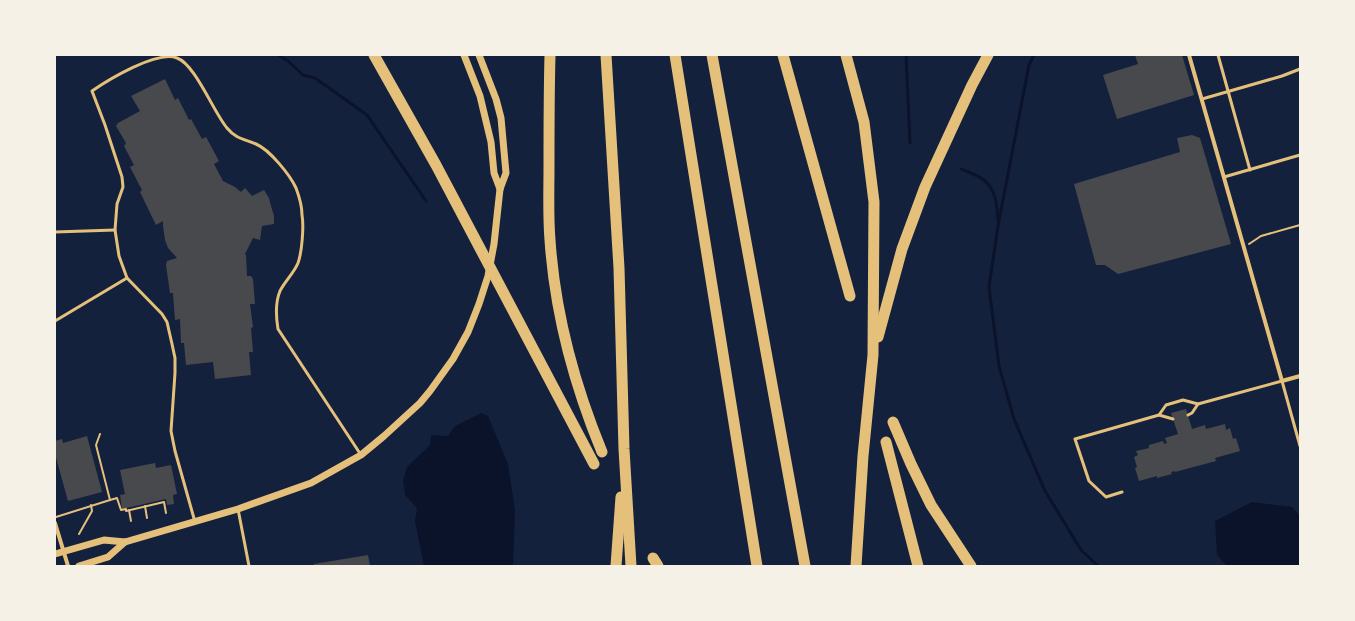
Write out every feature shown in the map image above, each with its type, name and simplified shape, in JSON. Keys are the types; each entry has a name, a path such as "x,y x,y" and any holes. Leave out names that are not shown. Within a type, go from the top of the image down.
{"highway":[{"path":"374,55 436,165 594,464"},
{"path":"550,55 549,202 550,239 554,278 560,317 569,356 588,416 602,452"},
{"path":"606,55 619,268 624,449 631,566"},
{"path":"675,55 757,566"},
{"path":"712,55 805,566"},
{"path":"783,55 850,296"},
{"path":"846,55 864,122 874,202 874,355 863,456 856,566"},
{"path":"874,355 884,310 900,256 924,187 972,85 988,55"},
{"path":"893,422 931,505 971,566"},
{"path":"886,442 918,566"},
{"path":"616,566 624,449"}],"street":[{"path":"464,55 480,96 491,142 494,173 500,192"},
{"path":"55,554 104,540 125,542 238,509 311,483 361,455 389,432 420,403 453,359 468,332 488,276 494,244 500,192 506,173 501,118 496,99 479,55"},
{"path":"1189,55 1282,381 1300,376"},
{"path":"55,523 68,566"},
{"path":"79,566 108,557 125,542"}],"lane":[{"path":"1218,55 1250,170"},
{"path":"195,522 175,451 172,431 175,358 167,322 157,308 127,278 119,256 115,230 117,204 123,187 122,176 92,91 107,81 143,62 170,56 184,62 199,82 227,128 245,141 257,144 269,154 282,166 296,188 303,216 299,262 280,291 276,317 278,330 361,455"},
{"path":"1202,100 1282,76 1300,69"},
{"path":"1224,177 1300,155"},
{"path":"55,232 115,230"},
{"path":"55,321 127,278"},
{"path":"1159,415 1166,405 1183,400 1198,404 1282,381 1300,446"},
{"path":"1188,415 1192,413 1198,404"},
{"path":"1122,492 1106,497 1089,481 1075,439 1159,415 1173,419"},
{"path":"238,509 249,566"}],"path":[{"path":"1244,246 1261,236 1300,225"},
{"path":"100,434 96,445 110,500"},
{"path":"55,517 117,498 121,510 126,509 126,511 164,502 166,513"},
{"path":"79,534 92,511 91,505"},
{"path":"145,506 147,518"},
{"path":"129,510 132,521"}],"water":[{"path":"481,413 488,416 508,464 515,510 513,566 424,566 415,521 417,508 405,495 403,480 407,467 430,445 431,435 448,436 455,426"},
{"path":"1252,502 1292,507 1300,516 1300,566 1227,566 1217,555 1215,521"}],"building":[{"path":"1135,55 1182,55 1194,95 1117,119 1103,75 1138,64"},
{"path":"165,79 175,100 178,98 189,120 191,119 202,139 206,137 219,161 214,164 223,181 241,192 245,188 252,196 264,190 269,198 274,216 274,224 262,226 260,240 253,238 245,254 247,276 251,276 253,279 255,304 250,304 253,327 251,328 253,352 249,352 251,375 215,379 213,362 186,365 184,343 181,343 180,319 175,320 173,293 170,293 166,265 167,261 177,258 168,248 165,240 163,221 156,225 140,192 142,190 130,167 134,165 124,146 126,143 116,126 118,123 140,111 131,96"},
{"path":"1192,135 1200,138 1231,244 1118,274 1105,265 1096,265 1074,184 1180,152 1177,138"},
{"path":"1186,409 1192,429 1205,425 1206,429 1225,424 1226,430 1230,428 1233,439 1236,438 1240,451 1215,458 1216,461 1171,472 1172,474 1157,478 1157,476 1139,481 1135,468 1137,467 1134,457 1138,455 1136,451 1149,448 1149,445 1163,441 1164,444 1167,443 1165,438 1178,434 1171,413"},
{"path":"87,436 102,492 68,501 55,454 55,441 62,439 63,443"},
{"path":"155,463 156,468 171,465 177,494 173,495 174,504 167,505 166,499 122,509 120,495 125,494 120,470"},
{"path":"368,555 370,566 314,566 314,564"}],"waterway":[{"path":"278,55 288,61 303,75 315,78 367,115 426,201"},
{"path":"906,55 910,143"},
{"path":"1034,55 1029,65 998,226 989,287 999,366 1014,419 1045,491 1081,550 1098,566"},
{"path":"961,169 984,180 991,188 995,198 998,220"}]}
